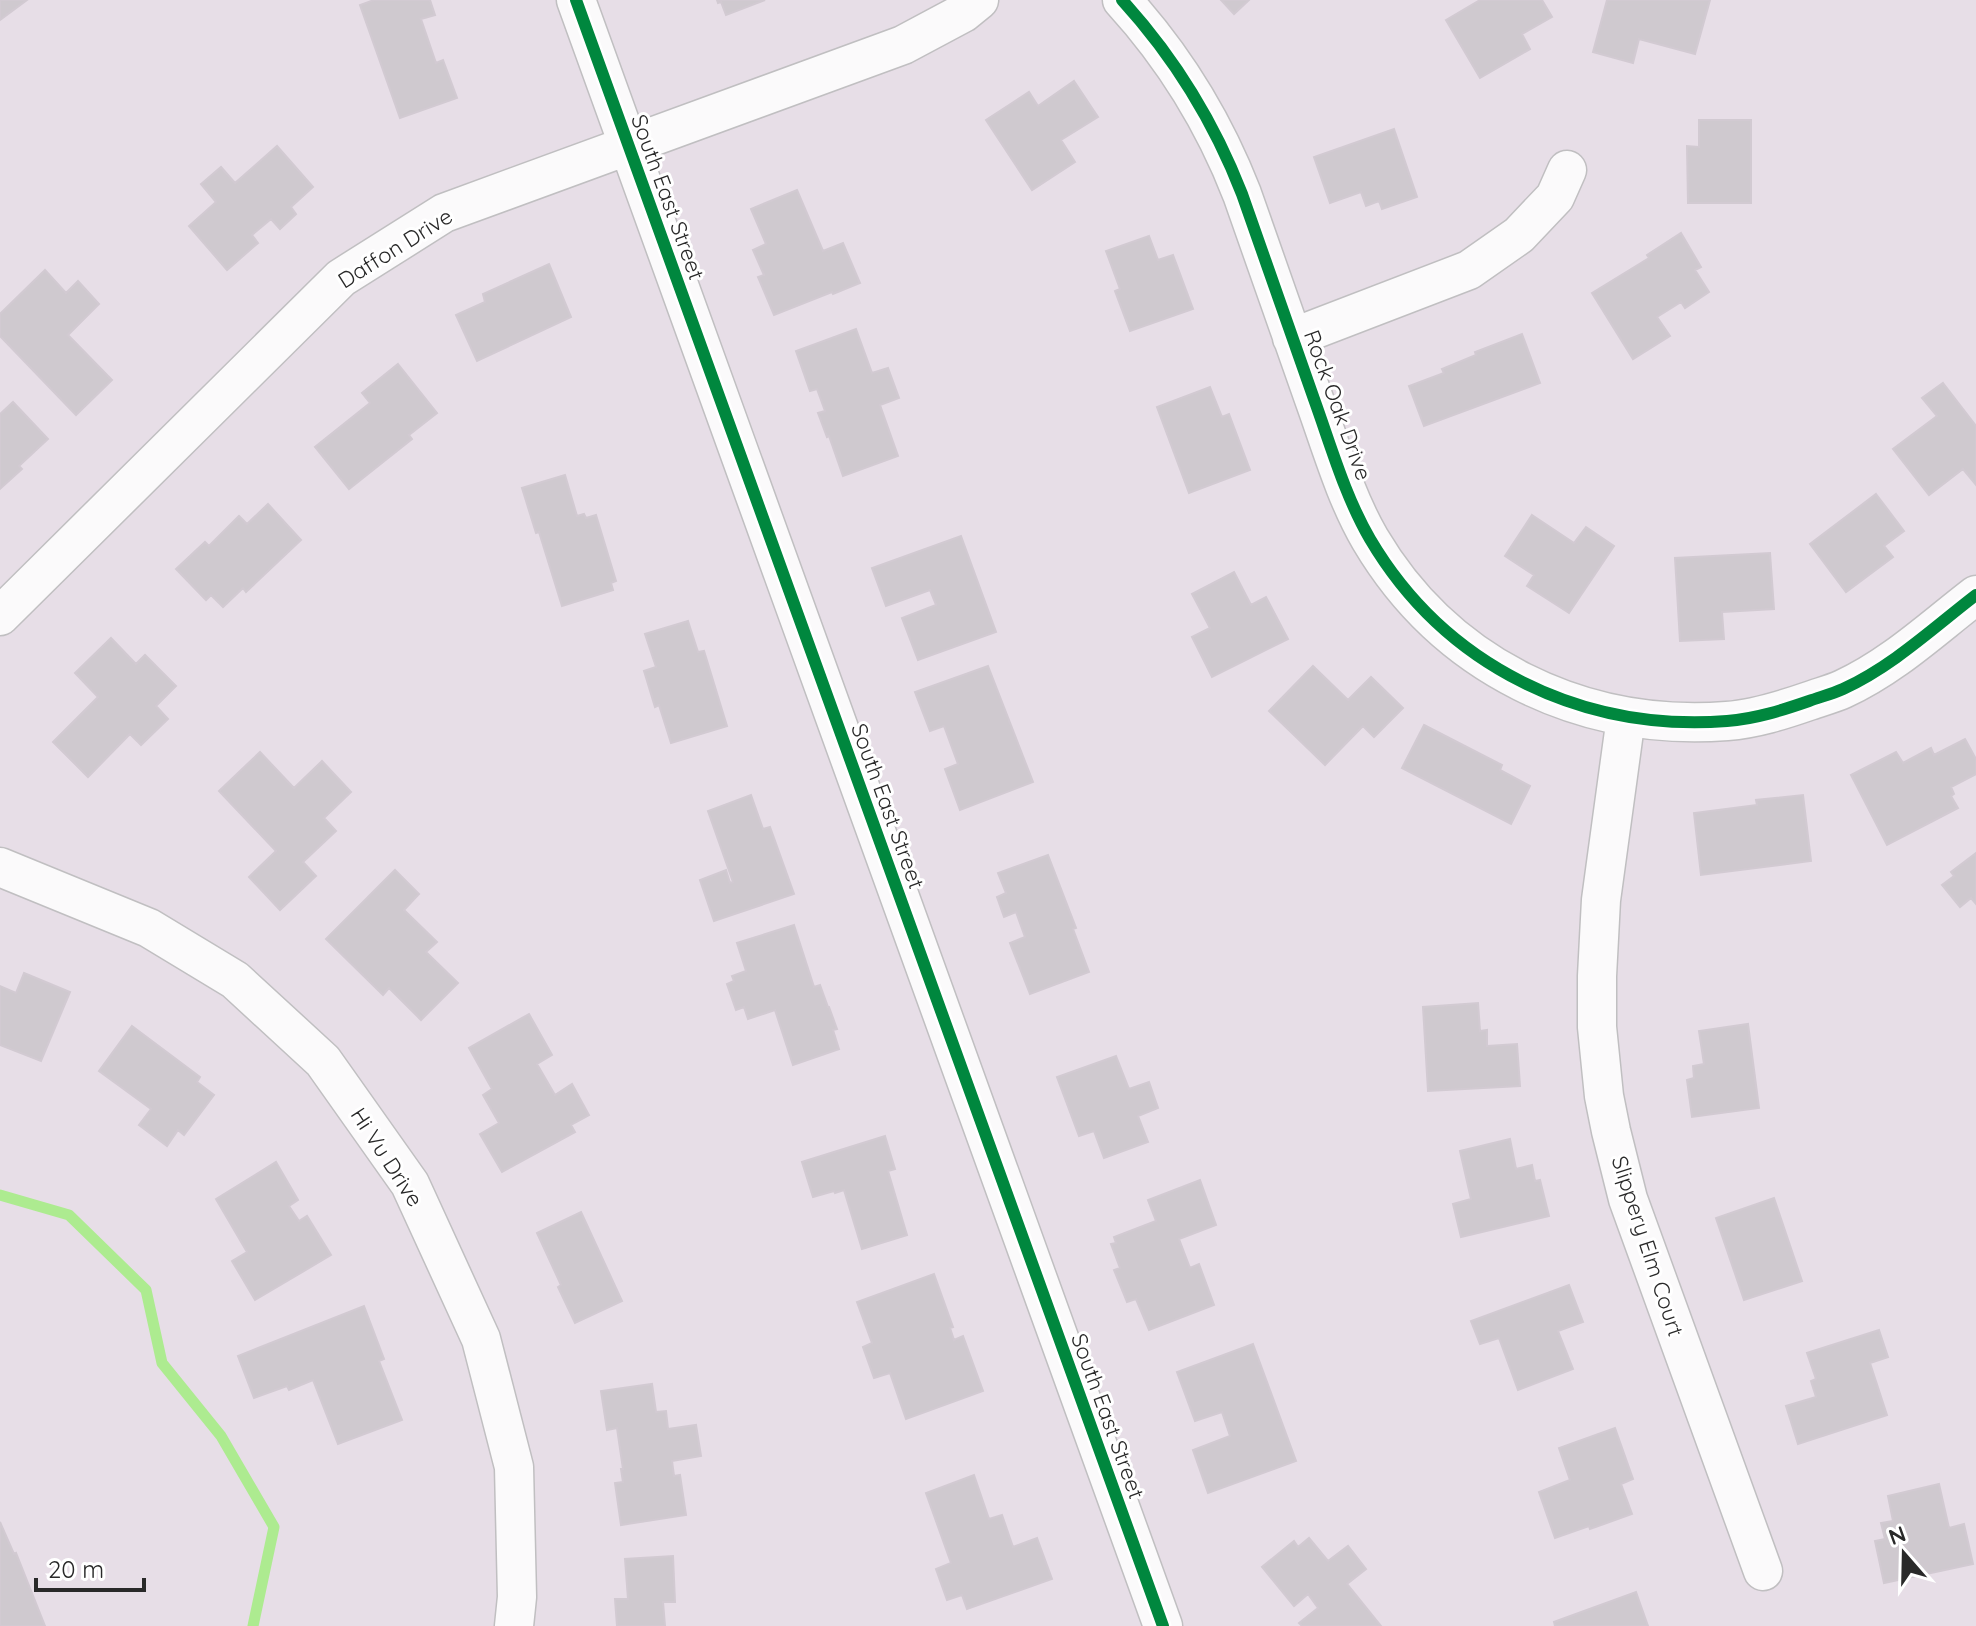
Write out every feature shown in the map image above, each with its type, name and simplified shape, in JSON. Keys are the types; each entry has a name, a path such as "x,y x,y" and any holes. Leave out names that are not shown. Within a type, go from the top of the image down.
{"street":[{"name":"South East Street","path":"576,0 1163,1626"},
{"name":"Daffon Drive","path":"0,616 341,278 444,213 903,45 963,13 979,0"},
{"name":"Rock Oak Drive","path":"1122,0 1160,46 1206,115 1238,185 1355,510 1380,556 1411,597 1461,645 1515,679 1575,704 1626,717 1677,722 1728,721 1778,712 1843,689 1887,665 1970,611"},
{"path":"1292,338 1469,270 1519,235 1555,197 1567,170"},
{"name":"Slippery Elm Court","path":"1626,717 1601,900 1597,1027 1604,1096 1632,1210 1763,1571"},
{"name":"Hi Vu Drive","path":"0,867 149,928 235,980 323,1061 410,1184 481,1339 514,1467 517,1597 514,1626"}],"building":[{"path":"0,0 27,0 0,20"},
{"path":"374,0 430,0 435,15 421,19 436,63 443,60 457,98 400,118 360,5"},
{"path":"717,0 765,0 726,15 721,2"},
{"path":"1221,0 1249,0 1234,14"},
{"path":"1480,0 1542,0 1552,17 1522,34 1530,49 1480,78 1446,20"},
{"path":"1607,0 1710,0 1695,54 1639,39 1633,63 1593,52"},
{"path":"1074,81 1098,117 1061,140 1075,162 1032,190 986,120 1029,92 1038,106"},
{"path":"1699,120 1751,120 1751,203 1688,203 1687,146 1699,147"},
{"path":"1394,129 1417,197 1382,209 1379,201 1366,206 1361,192 1330,203 1314,157"},
{"path":"277,146 313,187 291,207 296,214 280,229 271,219 252,235 258,243 227,270 189,226 216,202 201,184 221,167 235,183"},
{"path":"797,190 823,251 843,243 860,283 774,315 758,277 764,275 753,250 766,244 751,209"},
{"path":"1681,233 1701,267 1695,270 1709,292 1685,308 1681,302 1657,317 1670,336 1633,359 1592,293 1649,258 1647,255"},
{"path":"1149,236 1158,260 1173,255 1193,309 1130,331 1115,291 1120,289 1106,251"},
{"path":"549,264 571,317 477,361 456,315 485,302 483,294"},
{"path":"45,270 66,293 78,281 99,304 68,335 112,380 76,415 0,336 0,314"},
{"path":"856,329 872,373 888,368 899,398 880,405 898,456 843,476 818,413 825,411 817,389 810,391 796,351"},
{"path":"1522,334 1540,383 1424,426 1409,386 1444,373 1442,369 1476,355 1475,352"},
{"path":"398,364 437,413 409,435 412,439 349,489 315,447 370,403 362,393"},
{"path":"1943,383 1976,426 1976,485 1963,469 1929,495 1893,449 1937,416 1922,398"},
{"path":"1210,387 1222,417 1229,414 1250,470 1189,493 1157,407"},
{"path":"13,402 48,439 0,489 0,414"},
{"path":"565,475 577,516 584,514 586,518 596,515 616,581 611,583 613,590 562,606 522,488"},
{"path":"1876,494 1904,531 1884,546 1893,557 1846,592 1810,544"},
{"path":"268,504 301,540 246,592 243,588 223,607 211,595 206,600 176,569 205,542 209,546 239,516 247,524"},
{"path":"1532,515 1574,543 1586,527 1614,546 1569,613 1527,586 1534,575 1505,556"},
{"path":"961,536 996,632 918,660 902,618 936,605 930,590 886,606 872,568"},
{"path":"1770,553 1774,609 1722,612 1724,639 1680,641 1675,558"},
{"path":"1234,572 1251,605 1266,597 1288,639 1212,677 1192,637 1210,628 1192,594"},
{"path":"688,621 698,652 704,651 727,726 671,743 644,671 656,667 645,634"},
{"path":"111,638 136,664 145,655 176,686 156,706 168,719 141,745 130,734 88,777 53,742 98,697 75,673"},
{"path":"988,666 1033,782 960,810 945,769 958,764 944,726 930,731 915,692"},
{"path":"1313,666 1348,700 1371,677 1403,708 1374,737 1363,726 1325,765 1269,711"},
{"path":"1424,725 1502,765 1500,770 1530,786 1511,824 1402,768"},
{"path":"1965,739 1976,759 1976,774 1951,787 1954,794 1951,796 1958,808 1887,845 1851,775 1896,752 1903,763 1931,748 1934,755"},
{"path":"260,752 294,788 322,761 351,792 324,818 336,831 303,862 316,876 280,910 249,877 276,851 219,791"},
{"path":"751,795 763,829 770,827 794,894 714,921 700,880 726,870 730,883 733,882 708,811"},
{"path":"1803,795 1811,861 1701,875 1694,813 1757,805 1756,800"},
{"path":"1976,853 1976,904 1971,898 1960,907 1942,885 1954,876 1951,872"},
{"path":"1048,855 1089,972 1030,994 1010,943 1025,937 1016,912 1004,917 997,897 1006,893 998,873"},
{"path":"395,870 419,894 404,910 437,942 426,952 458,983 421,1020 389,988 383,995 326,939"},
{"path":"794,925 814,987 820,985 837,1029 833,1030 839,1049 793,1065 775,1010 748,1019 744,1007 736,1010 727,984 734,981 732,976 746,971 737,943"},
{"path":"24,973 70,992 41,1061 0,1045 0,986 16,993"},
{"path":"1478,1003 1480,1031 1487,1030 1487,1046 1517,1044 1520,1086 1428,1091 1423,1007"},
{"path":"529,1014 552,1055 537,1064 555,1095 572,1084 589,1115 571,1125 575,1132 502,1172 480,1134 499,1123 483,1095 492,1089 469,1048"},
{"path":"1748,1024 1759,1108 1692,1117 1687,1080 1694,1078 1693,1066 1704,1064 1699,1031"},
{"path":"132,1026 200,1077 197,1082 214,1095 184,1135 178,1130 167,1146 139,1125 151,1109 99,1071"},
{"path":"1116,1056 1129,1089 1149,1082 1158,1108 1138,1116 1148,1142 1104,1158 1094,1131 1079,1136 1057,1077"},
{"path":"885,1136 895,1169 888,1171 907,1235 862,1249 844,1190 813,1197 802,1162"},
{"path":"1510,1139 1516,1169 1532,1165 1535,1181 1540,1180 1549,1216 1461,1237 1453,1204 1471,1199 1460,1151"},
{"path":"276,1162 298,1200 289,1206 299,1221 307,1216 331,1255 255,1300 232,1261 247,1252 216,1199"},
{"path":"1200,1180 1216,1225 1179,1239 1190,1268 1199,1264 1214,1305 1149,1330 1136,1299 1127,1302 1114,1270 1120,1268 1111,1244 1116,1243 1114,1237 1156,1221 1148,1200"},
{"path":"1774,1198 1802,1281 1744,1300 1716,1218"},
{"path":"581,1212 622,1301 575,1323 537,1233"},
{"path":"934,1274 953,1327 950,1328 954,1340 963,1336 983,1391 906,1419 890,1373 874,1378 863,1347 872,1343 857,1302"},
{"path":"1569,1285 1583,1322 1558,1331 1573,1369 1518,1390 1499,1338 1480,1344 1471,1321"},
{"path":"364,1306 384,1359 379,1361 402,1420 338,1444 313,1380 289,1390 287,1386 254,1398 238,1356"},
{"path":"1879,1330 1888,1357 1870,1363 1887,1415 1798,1444 1786,1406 1816,1397 1811,1381 1816,1379 1807,1353"},
{"path":"1253,1344 1296,1461 1208,1493 1193,1450 1230,1436 1222,1412 1195,1421 1177,1372"},
{"path":"652,1384 656,1412 666,1411 668,1429 696,1425 701,1456 672,1461 674,1476 680,1475 686,1515 621,1525 615,1483 623,1482 623,1469 617,1428 607,1430 601,1391"},
{"path":"1615,1428 1633,1479 1621,1484 1632,1514 1555,1538 1539,1492 1570,1480 1559,1448"},
{"path":"974,1475 989,1519 1002,1515 1013,1547 1037,1538 1052,1579 967,1609 962,1595 947,1600 936,1569 951,1563 926,1493"},
{"path":"1939,1484 1949,1528 1964,1524 1973,1564 1884,1583 1875,1541 1885,1539 1881,1523 1893,1521 1888,1496"},
{"path":"0,1522 16,1553 45,1626 0,1626"},
{"path":"1309,1538 1328,1561 1348,1546 1366,1569 1347,1584 1381,1626 1302,1626 1299,1623 1318,1608 1308,1594 1294,1606 1262,1567 1294,1541 1298,1547"},
{"path":"673,1556 675,1602 663,1602 665,1626 617,1626 615,1599 628,1599 625,1559"},
{"path":"1636,1592 1648,1626 1555,1626 1554,1622"}],"waterway":[{"path":"0,1195 69,1215 146,1290 162,1363 221,1436 274,1527 253,1626"}],"cycle path":[{"path":"576,0 1163,1626"},
{"path":"1122,0 1159,44 1191,91 1231,167 1339,470 1370,539 1401,584 1437,623 1477,655 1522,682 1570,702 1620,715 1673,722 1737,720 1789,708 1861,680 1912,646 1976,595"}]}
